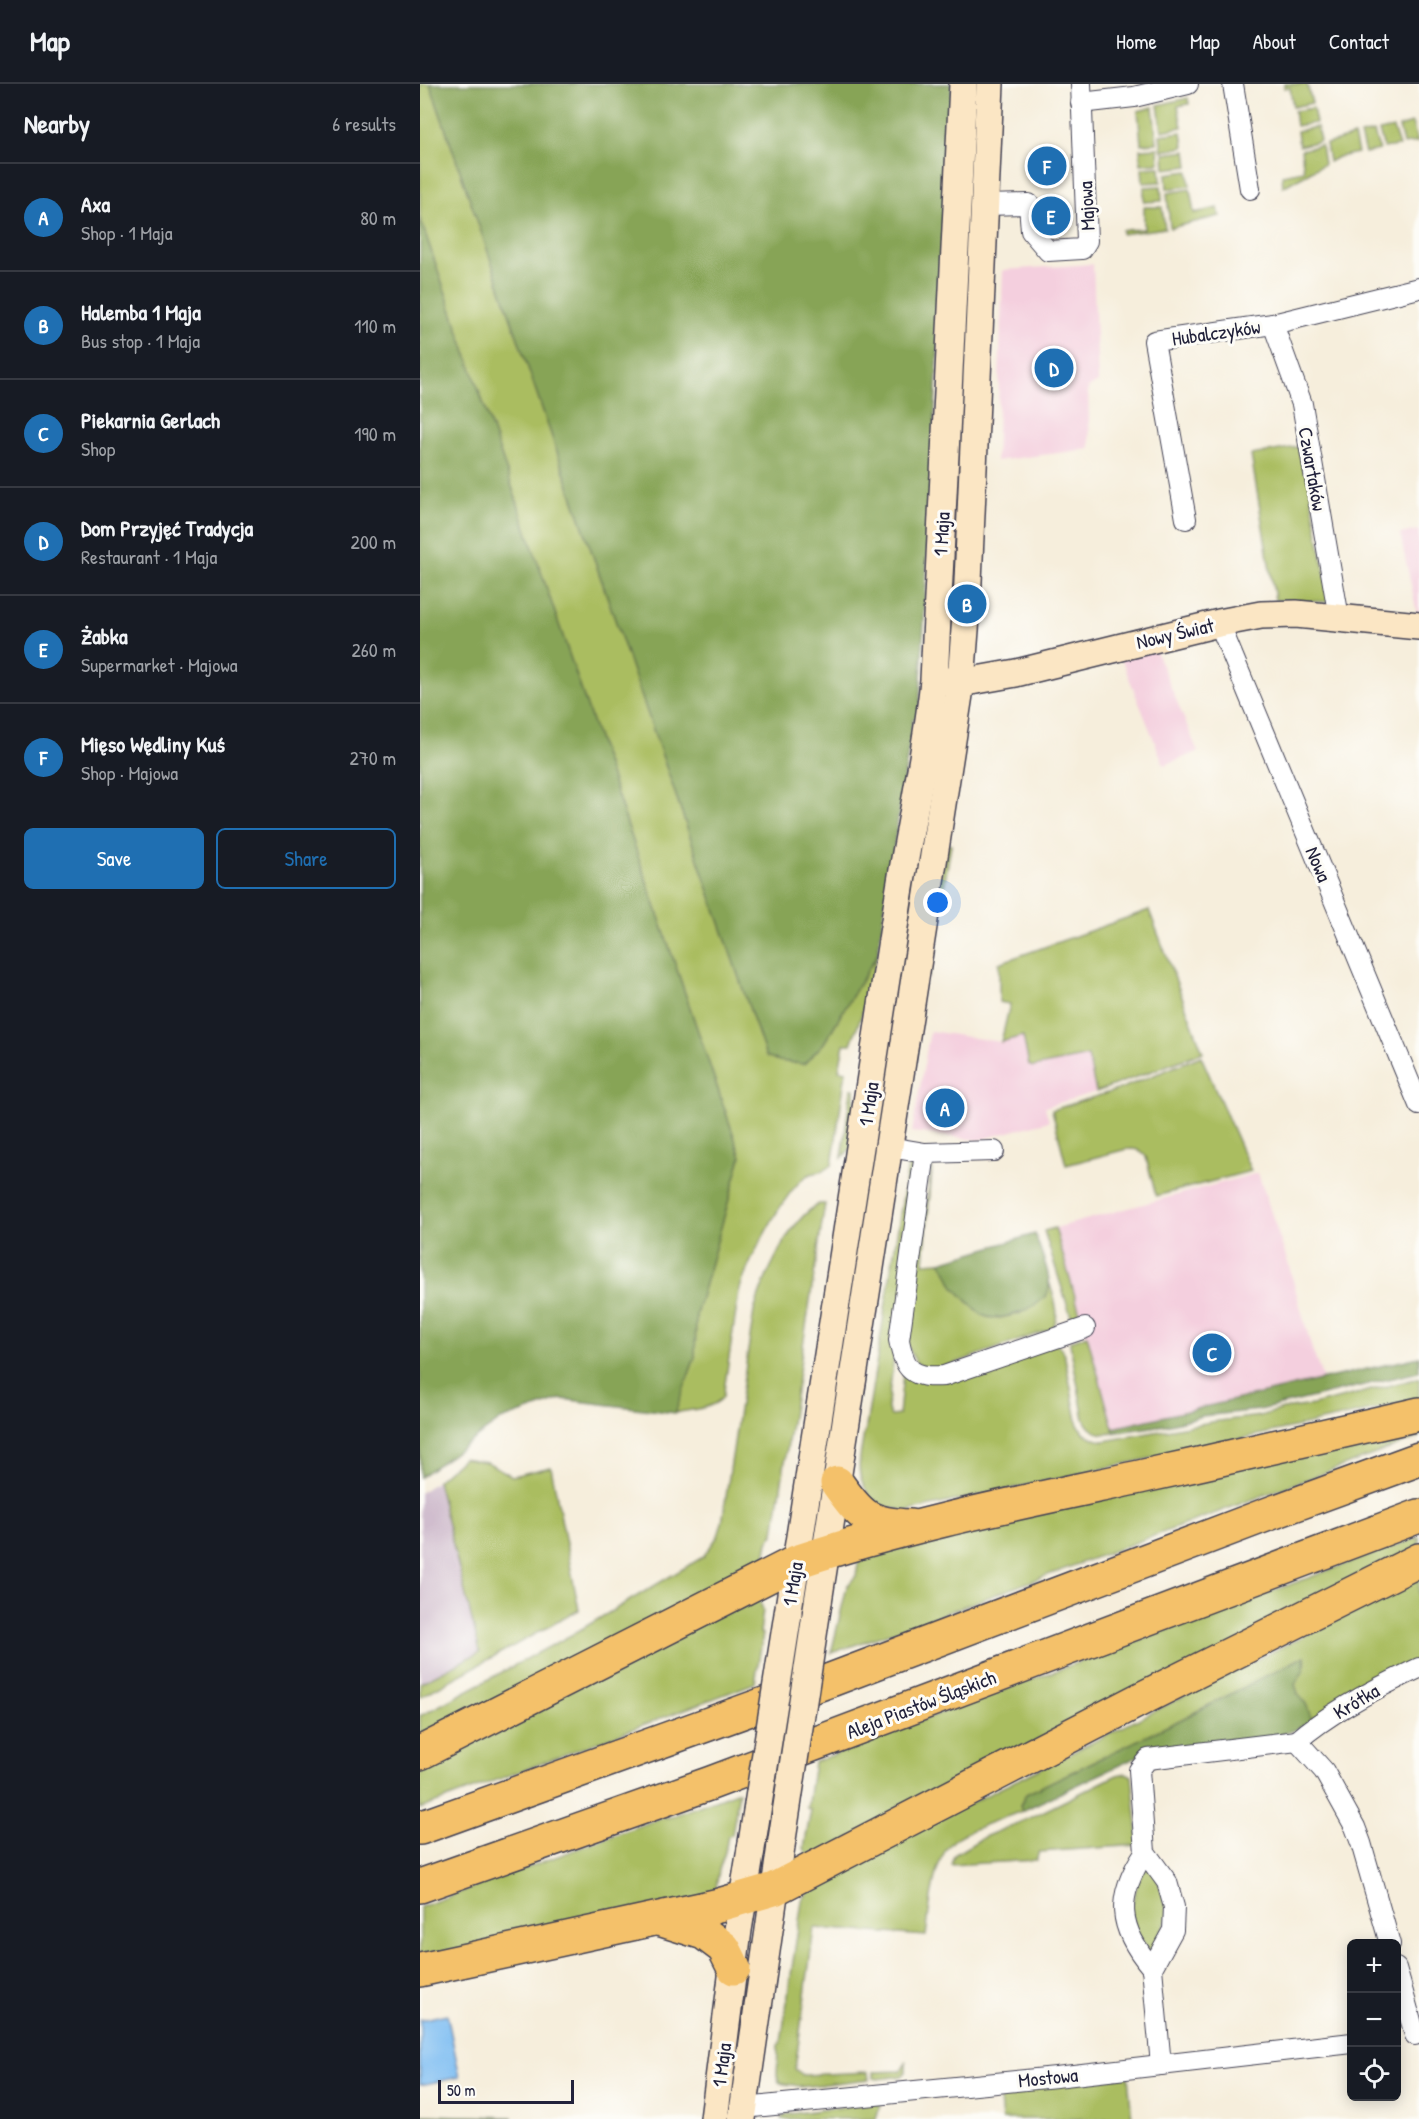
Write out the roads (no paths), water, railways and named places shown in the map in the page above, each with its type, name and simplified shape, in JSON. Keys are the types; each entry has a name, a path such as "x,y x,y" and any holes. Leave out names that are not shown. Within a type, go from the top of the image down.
{"highway":[{"path":"420,1753 796,1563 827,1552 1040,1498 1419,1414"},
{"path":"420,1828 766,1704 1419,1459"},
{"path":"837,1483 863,1515 883,1525 921,1527"},
{"name":"Aleja Piastów Śląskich","path":"420,1886 733,1774 1419,1516"},
{"path":"420,1970 657,1919 743,1899 774,1889 1141,1699 1419,1560"},
{"path":"657,1919 704,1933 724,1948 734,1968"}],"main road":[{"name":"1 Maja","path":"714,2119 743,1899 899,895 929,730 934,680 963,84"},
{"name":"1 Maja","path":"743,2114 774,1889 962,682 990,84"},
{"name":"Nowy Świat","path":"934,680 962,682 1016,673 1219,623 1261,615 1296,614 1419,626"}],"street":[{"name":"Majowa","path":"985,205 1029,204 1030,231 1048,251 1082,249 1087,241 1081,93 1134,97 1188,84"},
{"path":"1233,84 1250,189"},
{"name":"Hubalczyków","path":"1186,519 1154,341 1273,324 1419,288"},
{"name":"Czwartaków","path":"1273,324 1302,404 1339,618"},
{"name":"Nowa","path":"1219,623 1419,1105"},
{"path":"889,1147 925,1153 994,1151"},
{"path":"925,1153 899,1340 906,1366 924,1377 944,1376 1084,1328"},
{"name":"Krótka","path":"1297,1741 1311,1728 1386,1684 1419,1668"},
{"path":"1152,1968 1173,1930 1174,1918 1172,1895 1167,1882 1145,1852 1139,1770 1148,1759 1297,1741 1323,1772 1354,1827 1361,1843 1389,1939"},
{"path":"1145,1852 1125,1891 1125,1919 1133,1944 1152,1968 1161,2065"},
{"path":"1401,1992 1410,2035"},
{"name":"Mostowa","path":"743,2114 1347,2044"}],"water":[{"path":"447,2014 460,2077 420,2085 420,2020"}],"place":[{"name":"Mięso Wędliny Kuś","path":"1047,166"},
{"name":"Żabka","path":"1051,216"},
{"name":"Dom Przyjęć Tradycja","path":"1054,368"},
{"name":"Halemba 1 Maja","path":"967,604"},
{"name":"Axa","path":"945,1108"},
{"name":"Piekarnia Gerlach","path":"1212,1353"}]}
